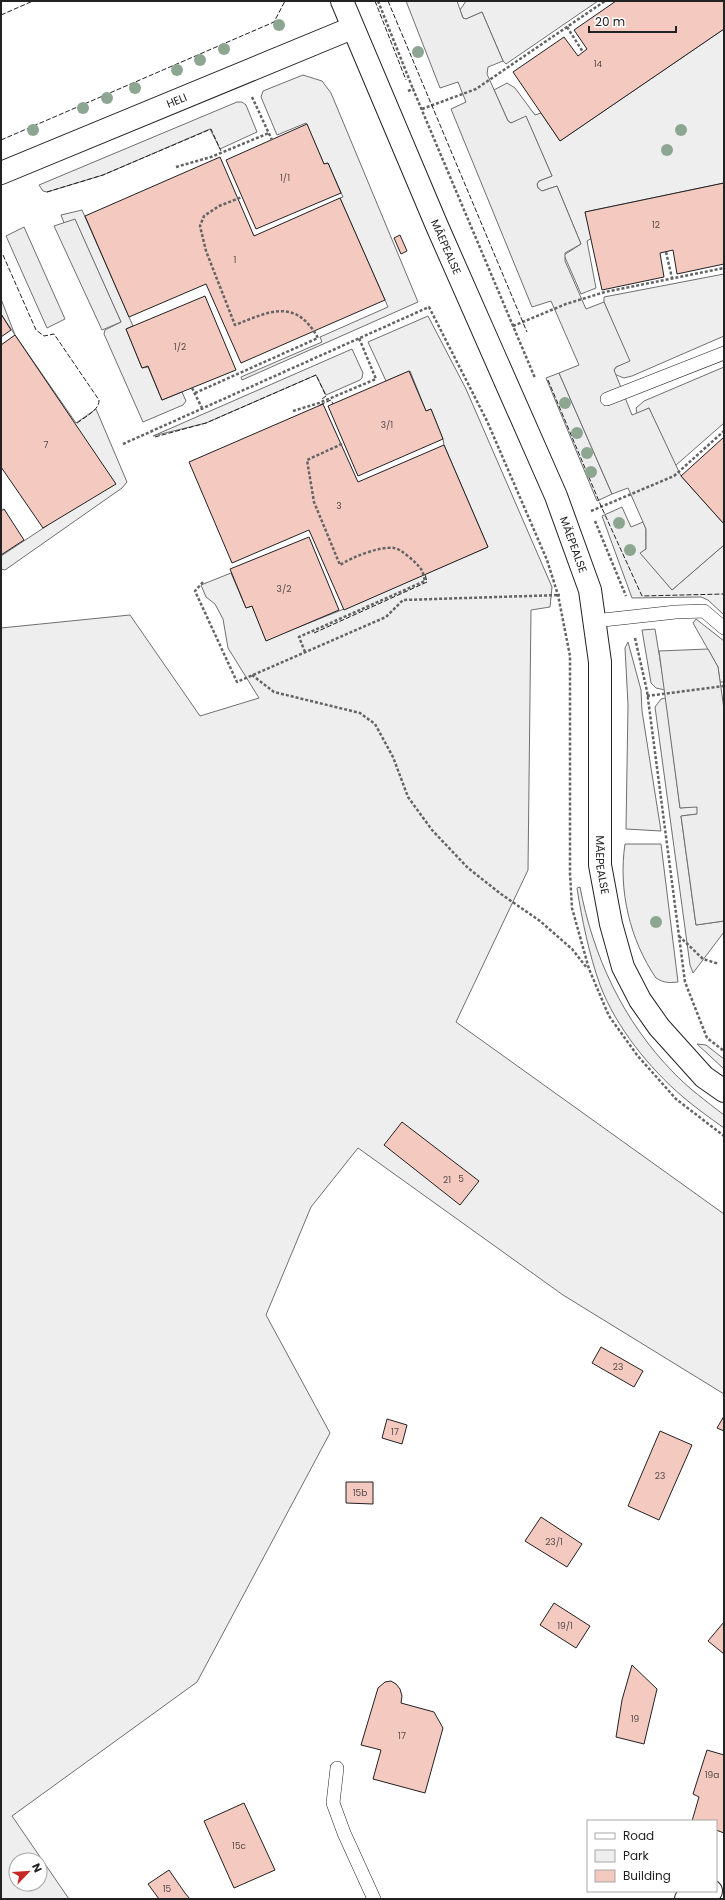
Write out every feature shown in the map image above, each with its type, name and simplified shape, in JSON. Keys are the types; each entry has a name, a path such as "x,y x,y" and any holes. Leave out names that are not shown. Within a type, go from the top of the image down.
{"street":[{"name":"MÄEPEALSE","path":"342,1 352,28 486,340 556,496 590,590 600,662 600,865 613,931 623,967 640,1000 659,1027 704,1077 724,1091"},
{"name":"HELI","path":"1,173 352,28"},
{"path":"686,1899 708,1892"}],"lane":[{"path":"608,400 724,353"},
{"path":"594,621 704,610 724,628"},
{"path":"337,1768 333,1802 344,1833 374,1899"}],"path":[{"path":"378,1 413,89"},
{"path":"422,109 476,89 605,1"},
{"path":"567,27 583,52"},
{"path":"250,92 272,140"},
{"path":"176,167 211,157 269,134"},
{"path":"195,393 318,338 312,326 300,314 282,311 260,315 235,325 206,251 200,226 204,216 214,209 242,196"},
{"path":"666,252 672,278"},
{"path":"513,326 566,304 605,292 724,268"},
{"path":"123,444 429,307 487,421 548,560 558,595 570,656 570,874 572,908 589,970 609,1016 637,1055 676,1099 724,1136"},
{"path":"293,411 319,403 376,378 359,338"},
{"path":"192,388 202,408"},
{"path":"591,511 674,476 724,431"},
{"path":"305,652 299,637 425,581 421,569 409,557 395,548 381,548 355,557 340,565 314,502 307,460 344,443"},
{"path":"203,582 195,591 237,682 386,616 403,600 558,595 590,590"},
{"path":"252,675 274,692 360,713 375,724 393,757 408,797 432,830 468,868 501,894 540,921 572,949 589,970"},
{"path":"647,696 724,686"},
{"path":"679,936 703,959 719,964"},
{"path":"685,982 707,1038 724,1051"}],"green space":[{"path":"466,1 598,1 506,64 503,61 482,12 466,19 463,18 460,10"},
{"path":"724,29 724,183 585,212 592,238 587,241 596,288 581,294 564,255 581,244 557,186 542,191 538,188 537,184 539,181 552,176 526,117 511,123 508,121 494,90 507,83 515,88 535,115 541,113 560,141"},
{"path":"303,75 322,81 331,93 418,302 242,380 241,377 322,342 320,337 388,307 340,198 343,197 328,163 324,164 306,123 277,135 261,97 263,91"},
{"path":"237,102 242,102 246,105 257,132 220,149 210,129 103,175 47,192 43,191 39,185"},
{"path":"82,210 133,326 126,329 142,368 148,367 162,400 182,392 186,401 183,405 143,422 104,334 105,330 121,322 75,220 64,223 61,215"},
{"path":"724,274 724,336 632,376 624,378 614,374 616,367 629,361 604,302 604,297"},
{"path":"1,299 15,335 1,314"},
{"path":"428,316 466,389 552,587 550,607 531,610 528,870 456,1022 724,1214 724,1394 563,1295 358,1148 311,1207 266,1315 330,1433 197,1682 12,1816 37,1852 8,1852 8,1892 48,1892 48,1868 69,1899 1,1899 1,628 130,615 200,716 259,698 228,648 223,619 215,604 206,597 201,585 231,573 246,608 252,606 266,640 344,609 488,547 444,445 431,409 426,411 410,371 386,381 368,342"},
{"path":"15,335 76,423 96,409 127,482 122,488 5,570 1,569 1,556 48,525 23,492 1,426"},
{"path":"352,349 363,373 362,378 326,395 316,375 206,423 153,436"},
{"path":"724,367 724,423 675,466 649,408 637,414 636,408 644,401"},
{"path":"559,373 612,494 597,501 546,378"},
{"path":"622,507 631,527 643,522 646,529 646,549 641,553 672,590 724,545 724,615 708,600 701,597 632,598 602,516"},
{"path":"696,619 724,641 724,682 720,682 718,667 693,623"},
{"path":"655,629 665,690 656,688 651,683 642,630"},
{"path":"628,642 641,690 642,711 661,831 626,829 628,705 625,648"},
{"path":"666,698 680,808 697,806 698,814 681,816 696,925 724,921 724,932 693,973 690,965 655,707 661,699"},
{"path":"625,844 661,844 678,982 667,982 656,978 639,948 628,914 625,897 623,861"},
{"path":"580,887 593,938 602,962 625,1009 655,1052 673,1072 691,1089 724,1115 724,1128 670,1086 635,1046 615,1016 600,985 592,961 577,888"},
{"path":"697,1044 706,1045 724,1059 724,1069"}],"shaded area":[{"path":"406,1 457,1 463,18 466,19 482,12 503,61 488,67 487,74 508,121 511,123 526,116 552,176 539,181 537,184 538,188 542,191 557,186 581,244 565,253 565,261 586,309 604,302 630,361 616,367 614,370 632,415 649,408 681,476 724,524 724,545 672,590 640,553 646,549 646,529 628,488 612,494 559,373 579,365 551,301 532,307 451,109 466,102 458,82 440,88"},
{"path":"75,219 121,322 102,330 54,226"},
{"path":"24,227 65,319 47,328 6,236"},
{"path":"708,649 718,667 724,709 724,921 696,925 681,816 697,814 697,807 680,808 659,651"}],"building":[{"path":"616,1 724,1 724,29 560,141 513,72 564,37 578,56 587,49 574,30"},
{"path":"307,124 324,164 328,163 341,193 256,229 226,160"},
{"path":"220,157 254,236 340,198 385,300 241,363 206,284 129,317 85,216"},
{"path":"724,183 724,264 677,274 673,250 660,253 664,277 602,290 585,212"},
{"path":"400,235 407,251 401,254 394,238"},
{"path":"205,296 236,370 162,400 148,366 142,368 126,329"},
{"path":"1,314 11,330 1,337"},
{"path":"15,335 116,484 43,528 1,467 1,345"},
{"path":"409,371 426,411 431,409 443,439 358,476 328,406"},
{"path":"323,404 358,482 444,445 488,547 344,610 309,530 232,563 189,462"},
{"path":"724,437 724,524 681,476"},
{"path":"4,509 24,540 1,555 1,511"},
{"path":"309,537 339,610 266,641 252,606 246,608 230,569"},
{"path":"402,1122 479,1181 460,1205 384,1145"},
{"path":"601,1347 643,1371 634,1387 592,1363"},
{"path":"724,1416 724,1431 717,1428"},
{"path":"387,1419 407,1425 402,1444 382,1438"},
{"path":"660,1431 692,1445 659,1520 628,1506"},
{"path":"346,1482 373,1482 373,1504 346,1503"},
{"path":"541,1517 582,1544 567,1567 525,1541"},
{"path":"554,1603 590,1626 576,1648 540,1625"},
{"path":"724,1622 724,1654 708,1641"},
{"path":"632,1665 657,1689 644,1744 616,1737 622,1700"},
{"path":"391,1681 400,1689 402,1696 401,1703 434,1712 443,1728 425,1793 373,1779 381,1750 361,1745 378,1688 385,1682"},
{"path":"707,1750 724,1755 724,1833 717,1830 717,1820 692,1820 699,1797 693,1794"},
{"path":"244,1803 275,1870 234,1888 204,1821"},
{"path":"169,1870 190,1899 159,1899 148,1884"}],"fence":[{"path":"1,15 33,1"},
{"path":"1,140 274,22 285,1"},
{"path":"375,1 406,80"},
{"path":"388,1 527,332"},
{"path":"47,192 103,175 211,129 221,151"},
{"path":"3,255 36,330 44,336 54,334 99,400 97,407 76,424"},
{"path":"155,437 206,423 316,375 326,396 322,399"},
{"path":"548,380 601,506 642,596 724,594"},
{"path":"320,405 331,400 333,404"},
{"path":"314,633 427,582 425,574"}]}
